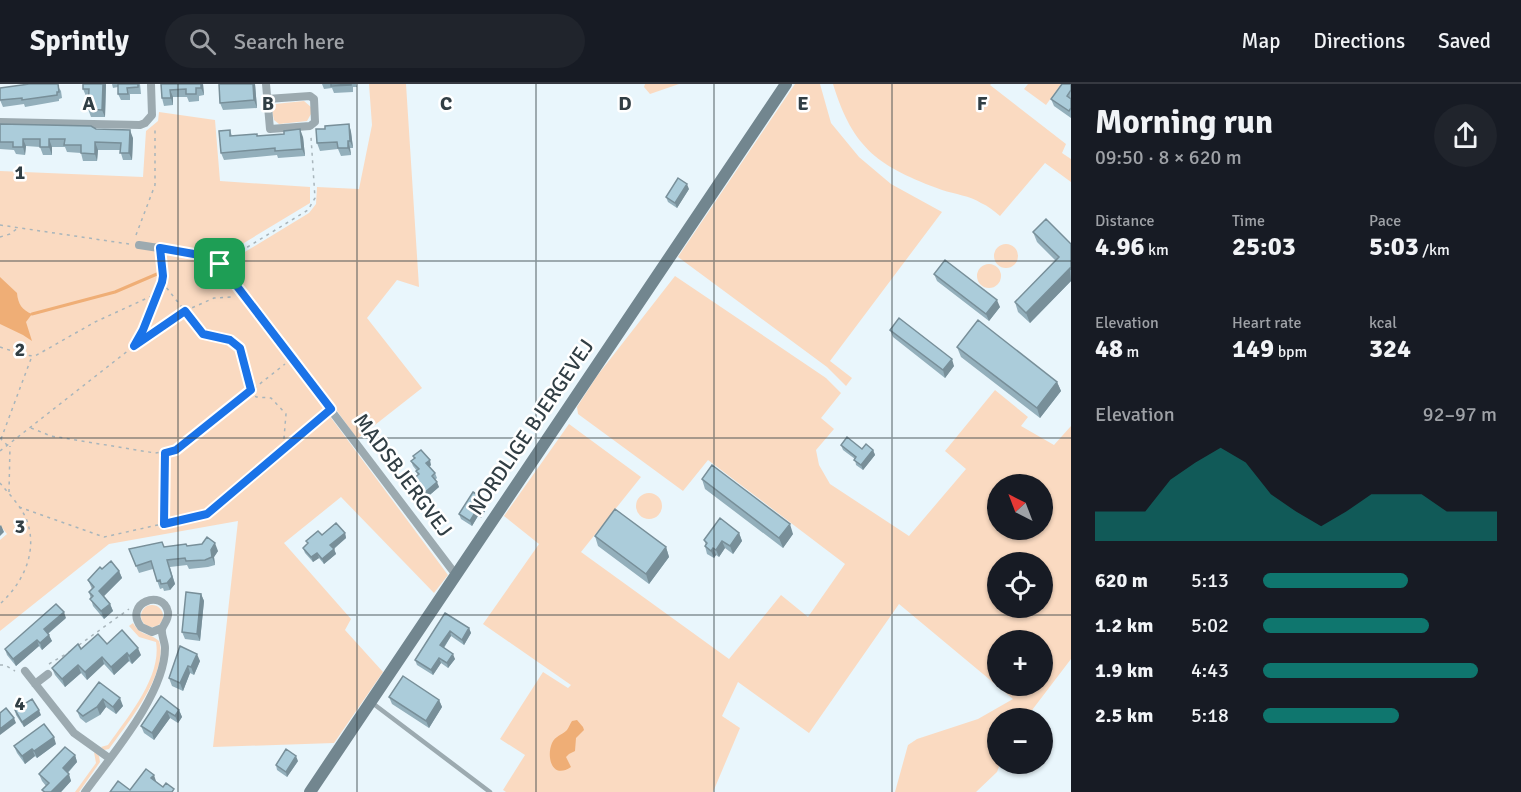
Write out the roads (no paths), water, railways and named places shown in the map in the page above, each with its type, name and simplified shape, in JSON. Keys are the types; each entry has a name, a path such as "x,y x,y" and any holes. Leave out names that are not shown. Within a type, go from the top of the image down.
{"street":[{"path":"0,122 140,125 149,119 152,111 151,84"},
{"path":"266,84 267,99 270,129 310,126 315,122 314,99 310,96 267,99"},
{"name":"NORDLIGE BJERGEVEJ","path":"310,792 786,84"},
{"name":"MADSBJERGVEJ","path":"139,245 205,256 220,264 456,575"},
{"path":"85,792 144,709 155,686 165,649 162,628 168,620 168,615 161,602 151,600 139,606 136,617 141,627 152,632 162,628"},
{"path":"25,671 74,733 109,758"},
{"path":"35,684 48,674"}],"lane":[{"path":"371,702 490,792"}],"waterway":[{"path":"32,314 115,292 157,274"}]}
